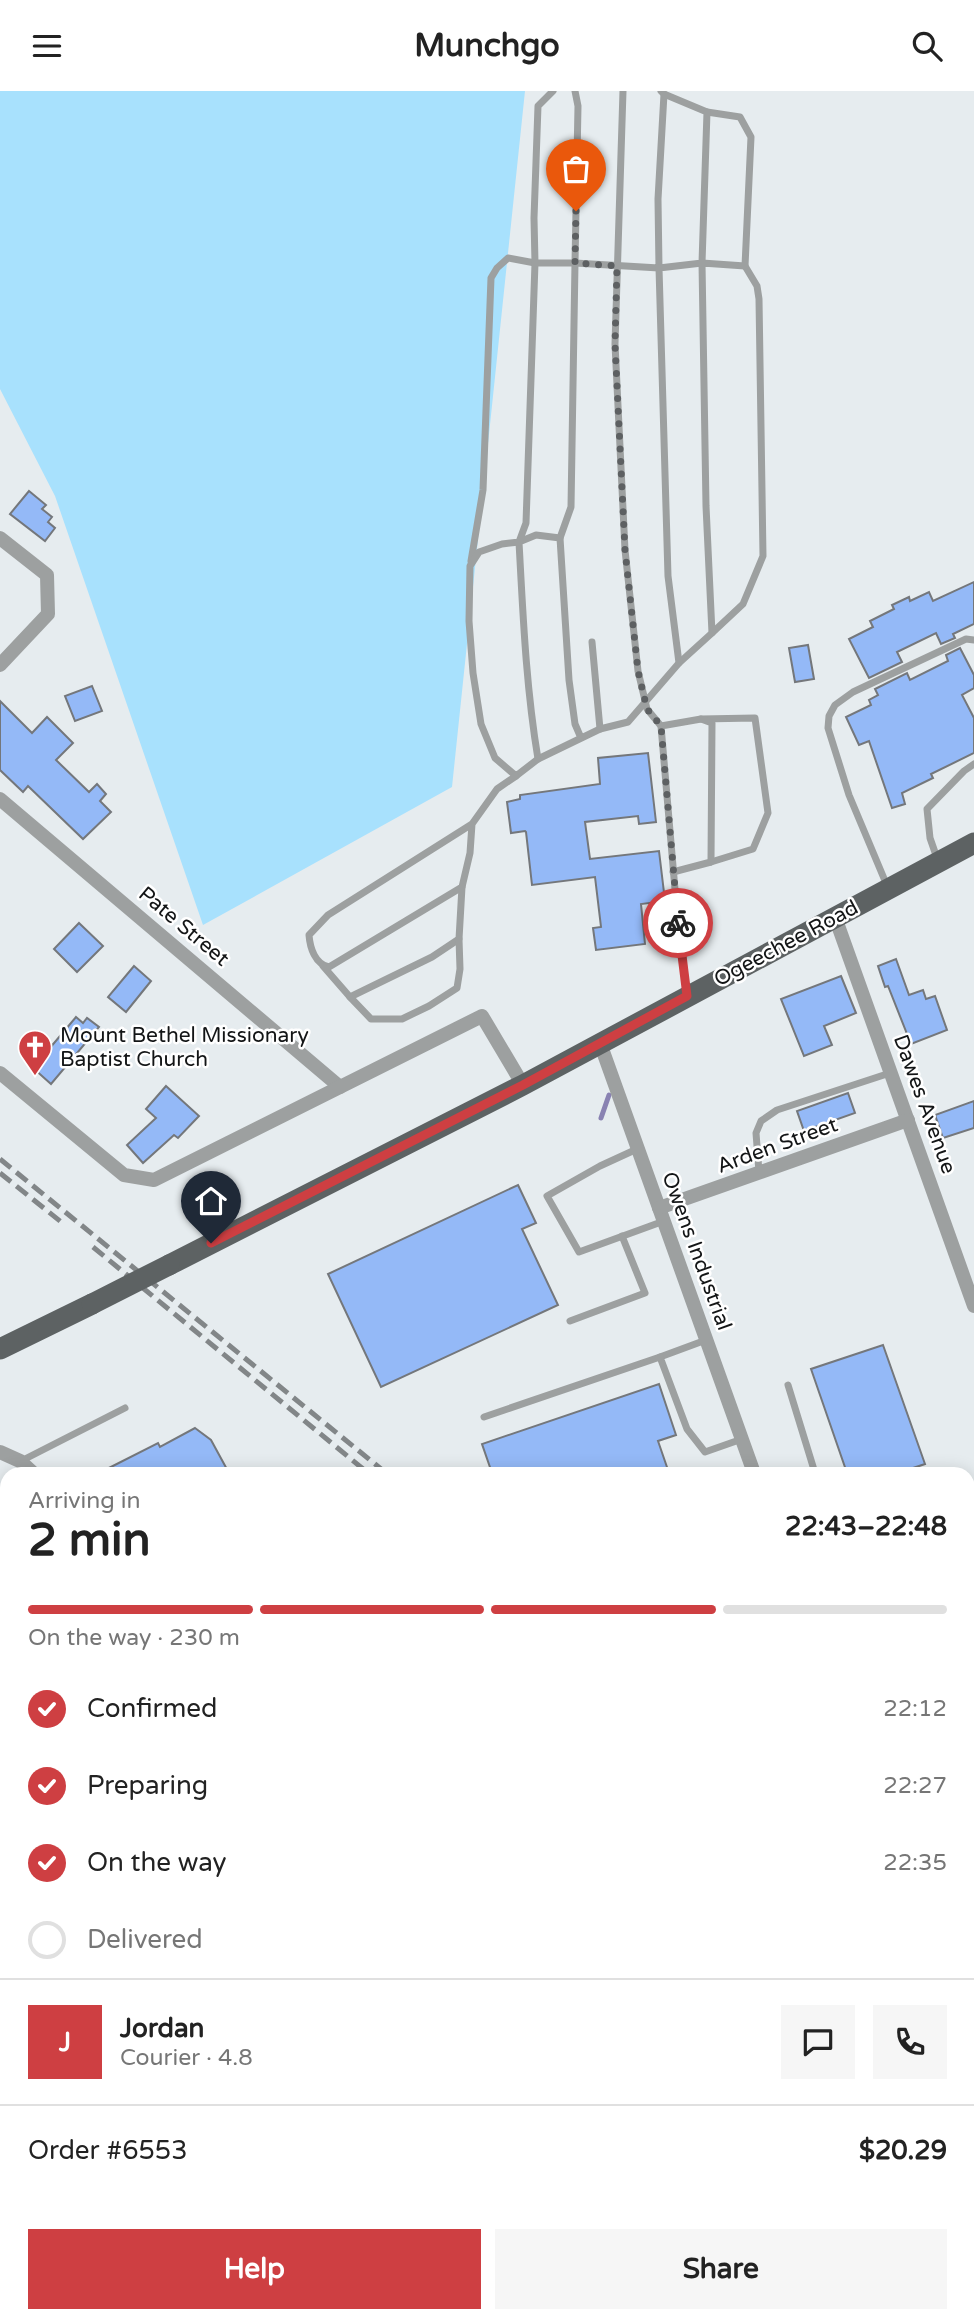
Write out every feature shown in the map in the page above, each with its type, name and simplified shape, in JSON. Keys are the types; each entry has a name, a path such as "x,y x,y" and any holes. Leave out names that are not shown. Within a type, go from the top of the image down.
{"main road":[{"name":"Ogeechee Road","path":"0,1349 523,1085 974,843"}],"street":[{"path":"0,538 47,575 48,614 0,665"},
{"name":"Pate Street","path":"0,799 340,1087"},
{"name":"Dawes Avenue","path":"835,917 974,1306"},
{"path":"0,1073 124,1175 154,1180 481,1016 523,1085"},
{"name":"Owens Industrial","path":"600,1043 752,1467"},
{"name":"Arden Street","path":"662,1215 759,1173 908,1120"},
{"path":"0,1452 26,1467"}],"lane":[{"path":"538,759 531,720 519,542 526,523 538,106 553,91"},
{"path":"575,91 578,106 571,507 560,538 569,680 575,724 581,738"},
{"path":"623,91 615,344 625,550 638,671 647,709 661,726 673,873 687,996"},
{"path":"472,824 470,853 462,887 457,988 402,1019 371,1019 310,949 309,935 328,915 472,824 497,789 538,759 600,729 628,722 679,663 743,604 763,556 759,299 757,286 745,265 751,137 740,117 706,112 662,92 658,199 668,576 679,663"},
{"path":"706,112 702,263 706,506 712,633"},
{"path":"516,776 495,758 481,724 470,634 470,566 483,490 491,278 508,258 535,263 659,268 702,263 745,265"},
{"path":"470,566 479,552 502,544 519,542 536,535 560,538"},
{"path":"889,888 849,795 828,728 829,716 835,705 853,692 966,639 974,640"},
{"path":"592,642 600,729"},
{"path":"661,726 701,719 755,718 768,813 752,849 673,873"},
{"path":"701,719 712,723 711,862"},
{"path":"938,862 930,838 927,810 974,764"},
{"path":"322,965 329,967 462,887"},
{"path":"350,997 432,957 459,939"},
{"path":"759,1173 756,1133 761,1121 777,1111 892,1073"},
{"path":"638,1149 600,1166 547,1196 579,1252 622,1236 662,1215"},
{"path":"570,1321 645,1293 622,1236"},
{"path":"484,1417 706,1340"},
{"path":"660,1357 687,1429 700,1447 705,1452 741,1439"},
{"path":"788,1385 813,1467"},
{"path":"20,1461 125,1409"}],"shaded area":[{"path":"0,91 525,91 452,787 203,925 55,496 0,389"}],"building":[{"path":"29,491 46,505 42,509 52,517 48,522 55,528 45,541 10,514"},
{"path":"974,582 974,624 953,634 955,638 941,644 936,633 897,652 902,662 869,678 849,639 873,627 870,621 894,609 892,605 909,597 910,601 929,592 933,601"},
{"path":"808,645 814,679 795,682 789,648"},
{"path":"960,648 974,675 974,688 962,695 974,718 974,753 931,774 933,778 902,793 905,804 892,808 869,741 859,745 846,717 871,705 869,700 878,695 875,689 907,673 910,680 948,661 946,655"},
{"path":"92,686 102,711 75,721 65,696"},
{"path":"0,701 32,733 47,717 73,743 56,760 89,792 97,784 106,794 100,801 111,812 83,839 28,786 23,792 0,770"},
{"path":"648,753 656,822 639,824 638,816 585,822 590,859 659,851 665,901 641,904 645,944 596,950 593,928 601,927 595,877 532,885 526,832 511,833 507,802 520,799 520,795 600,784 598,758"},
{"path":"79,923 103,946 77,972 54,949"},
{"path":"896,959 909,995 923,990 926,999 935,996 947,1030 911,1044 878,966"},
{"path":"134,966 151,981 126,1012 108,997"},
{"path":"841,976 856,1013 824,1026 832,1045 804,1056 781,999"},
{"path":"76,1017 83,1023 87,1018 99,1027 51,1084 33,1068"},
{"path":"166,1086 199,1116 178,1138 174,1135 143,1163 127,1145 156,1118 146,1109"},
{"path":"848,1093 855,1113 804,1131 797,1111"},
{"path":"974,1101 974,1128 943,1138 935,1115"},
{"path":"518,1185 536,1223 522,1229 558,1305 381,1387 328,1274"},
{"path":"883,1345 925,1464 916,1467 845,1467 811,1369"},
{"path":"659,1384 676,1435 658,1441 667,1467 490,1467 482,1444"},
{"path":"195,1428 211,1440 226,1467 111,1467 158,1443 160,1447"}],"waterway":[{"path":"601,1118 609,1095"}],"railway":[{"path":"0,1159 379,1467"},
{"path":"0,1173 65,1225"},
{"path":"93,1247 361,1467"}],"way so far":[{"path":"576,211 575,263 617,266 615,344 625,550 638,671 647,709 661,726 678,923"}],"place":[{"name":"Mount Bethel Missionary Baptist Church","path":"35,1077"}],"route":[{"path":"211,1243 523,1085 687,996 678,923"}]}
